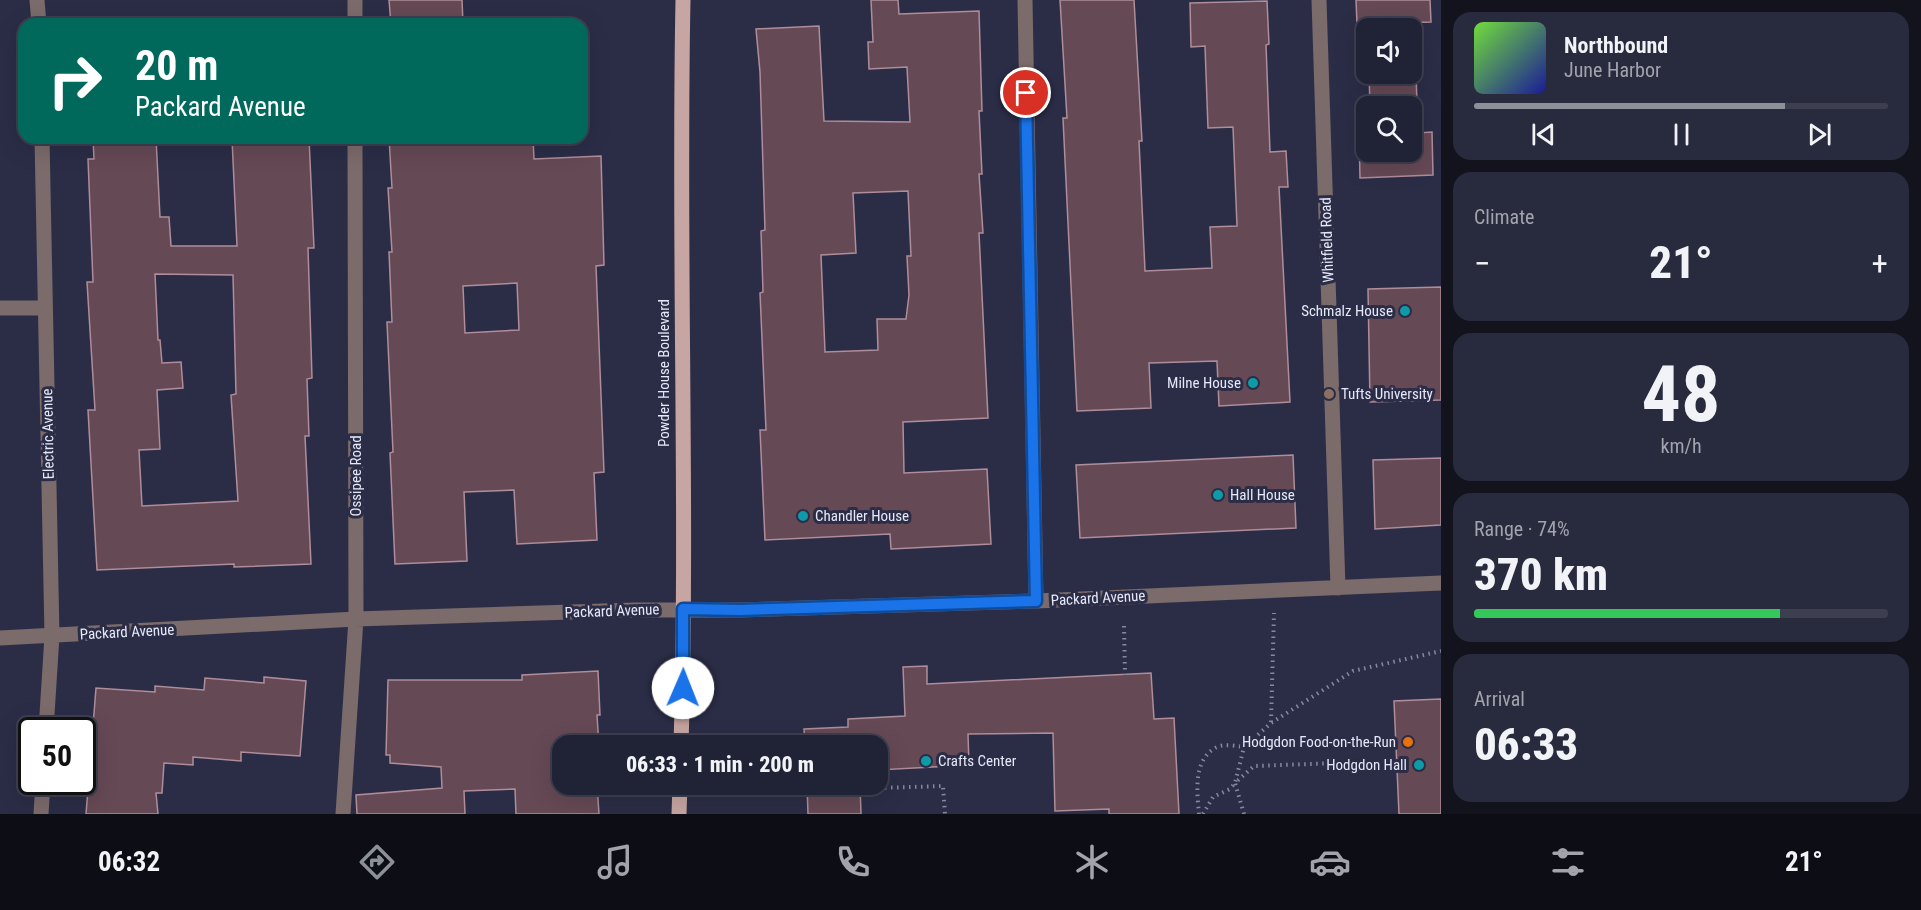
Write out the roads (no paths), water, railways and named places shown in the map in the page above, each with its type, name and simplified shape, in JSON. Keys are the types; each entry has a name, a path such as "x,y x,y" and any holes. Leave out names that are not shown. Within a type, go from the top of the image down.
{"main road":[{"name":"Powder House Boulevard","path":"681,735 685,557 682,377 683,0"},
{"path":"679,814 680,795"}],"street":[{"path":"37,0 38,18"},
{"path":"355,0 355,18"},
{"path":"1025,0 1036,601"},
{"name":"Whitfield Road","path":"1319,0 1338,588"},
{"name":"Electric Avenue","path":"42,144 51,636 47,717"},
{"name":"Ossipee Road","path":"343,814 356,619 355,144"},
{"path":"0,308 45,308"},
{"name":"Packard Avenue","path":"0,638 356,619 1036,601 1441,583"},
{"path":"41,814 42,795"}],"place":[{"name":"Schmalz House","path":"1405,311"},
{"name":"Milne House","path":"1253,383"},
{"name":"Tufts University","path":"1329,394"},
{"name":"Hall House","path":"1218,495"},
{"name":"Chandler House","path":"803,516"},
{"name":"Hodgdon Food-on-the-Run","path":"1408,742"},
{"name":"Crafts Center","path":"926,761"},
{"name":"Hodgdon Hall","path":"1419,765"}]}
